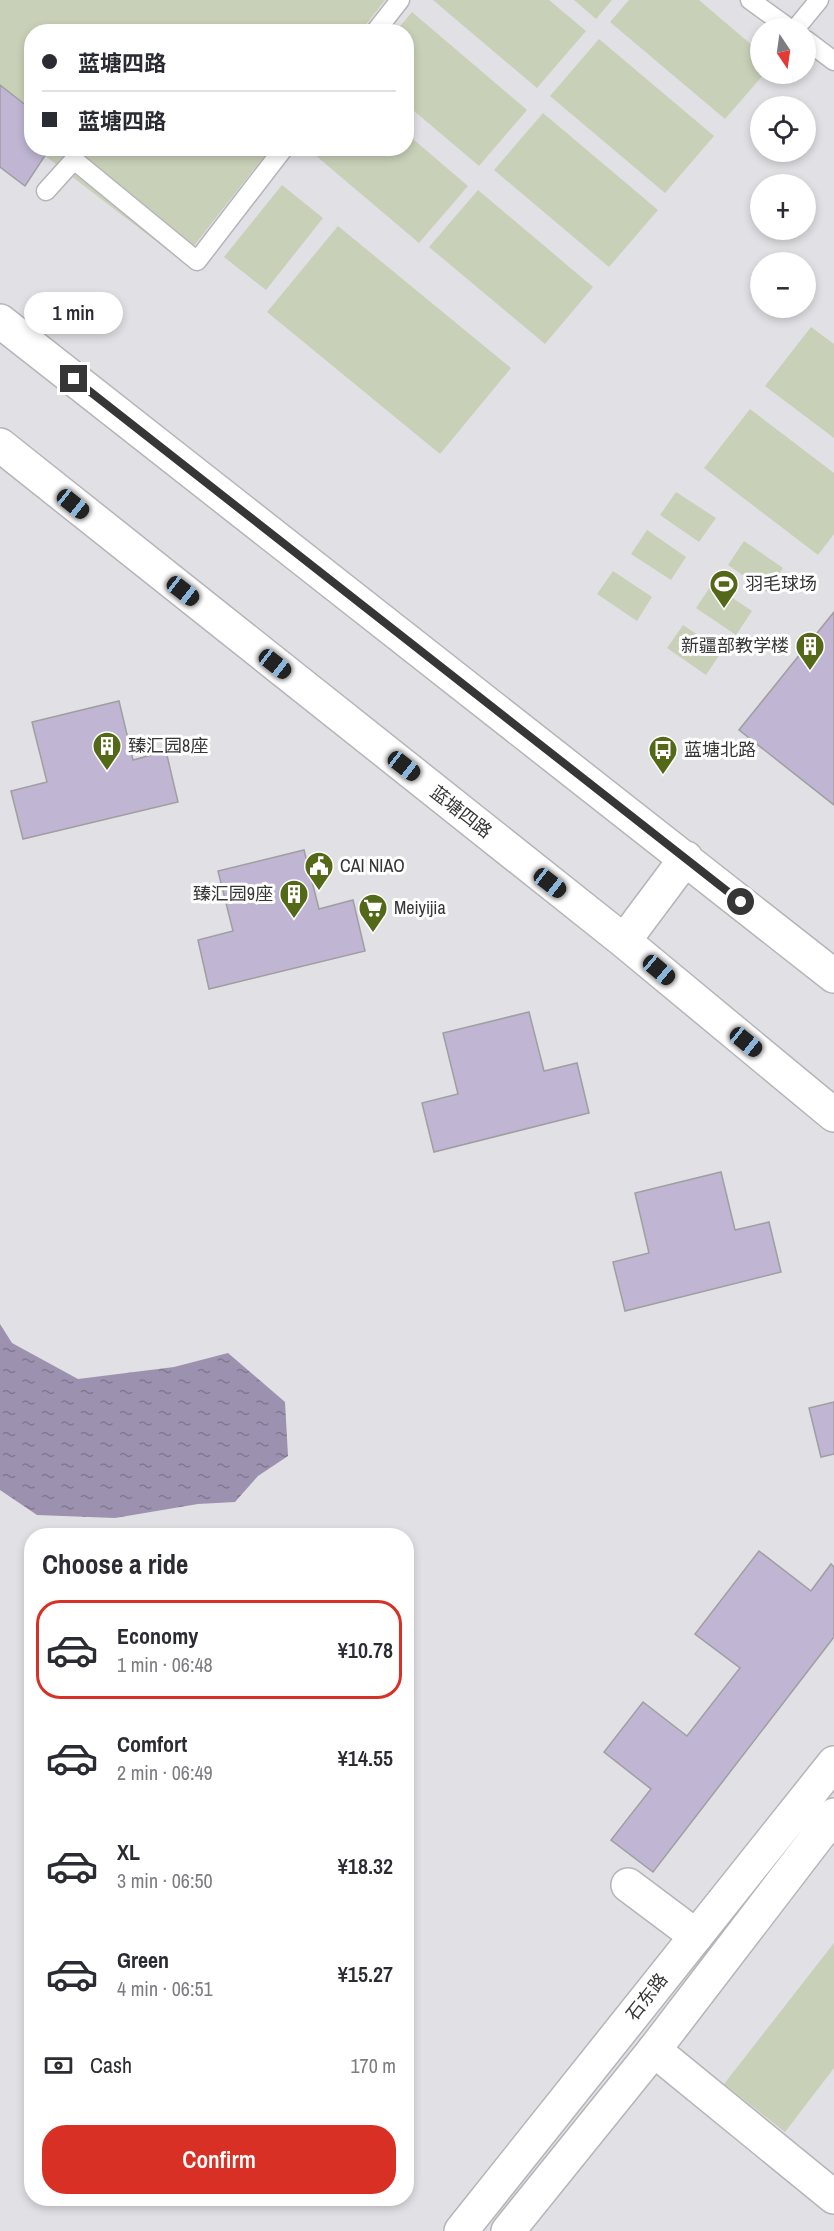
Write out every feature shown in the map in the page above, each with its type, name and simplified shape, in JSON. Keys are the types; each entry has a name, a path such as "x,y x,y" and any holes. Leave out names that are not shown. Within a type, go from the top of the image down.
{"main road":[{"path":"0,321 834,976"},
{"name":"蓝塘四路","path":"0,446 624,941 834,1114"},
{"path":"624,941 686,858"},
{"name":"石东路","path":"461,2231 834,1763"},
{"path":"508,2231 654,2050 834,1815"},
{"path":"628,1885 696,1936"},
{"path":"654,2050 834,2197"}],"lane":[{"path":"381,24 400,0"},
{"path":"750,0 775,18"},
{"path":"804,18 819,0"},
{"path":"816,48 834,61"},
{"path":"46,191 74,160 198,261 279,156"}],"green space":[{"path":"0,0 385,0 366,24 24,24 24,140 0,121"},
{"path":"433,0 549,0 586,31 537,88"},
{"path":"574,0 612,0 596,19"},
{"path":"629,0 699,0 750,43 750,84 755,84 725,119 610,22"},
{"path":"412,12 527,110 479,166 414,111 414,24 402,24"},
{"path":"599,39 714,136 665,193 550,96"},
{"path":"543,113 658,210 609,267 494,170"},
{"path":"414,140 468,186 419,243 316,156 414,156"},
{"path":"45,156 264,156 182,261"},
{"path":"282,185 323,218 266,290 224,257"},
{"path":"478,190 593,287 545,344 429,247"},
{"path":"338,226 511,368 440,454 267,312"},
{"path":"811,327 834,344 834,438 765,386"},
{"path":"750,409 834,473 834,534 818,555 704,468"},
{"path":"676,492 716,518 699,542 660,515"},
{"path":"647,530 686,557 671,580 631,554"},
{"name":"羽毛球场","path":"744,541 783,568 767,592 728,565"},
{"path":"613,571 652,597 637,621 597,594"},
{"name":"羽毛球场","path":"712,584 752,611 736,635 696,608"},
{"path":"683,625 722,651 706,675 667,648"},
{"path":"834,1943 834,2068 785,2132 724,2084"}],"water":[{"path":"0,1324 12,1343 78,1379 174,1367 228,1353 285,1402 288,1456 258,1476 235,1502 198,1504 115,1518 37,1515 0,1490"}],"building":[{"path":"0,85 24,104 24,156 45,156 25,186 0,167"},
{"name":"新疆部教学楼","path":"834,612 834,805 739,730"},
{"name":"臻汇园8座","path":"119,701 133,760 166,751 178,802 23,839 11,791 47,782 32,722"},
{"name":"臻汇园9座","path":"304,850 319,909 353,900 365,951 209,989 198,940 233,931 218,871"},
{"path":"529,1012 544,1071 577,1063 589,1113 434,1152 422,1103 458,1094 443,1033"},
{"path":"721,1172 735,1230 769,1222 781,1272 625,1311 613,1262 649,1253 635,1193"},
{"path":"834,1402 834,1454 821,1457 809,1408"},
{"path":"759,1551 811,1591 831,1564 834,1567 834,1637 653,1872 611,1840 651,1789 604,1752 643,1702 687,1736 740,1668 695,1634"}],"place":[{"name":"羽毛球场","path":"724,610"},
{"name":"新疆部教学楼","path":"810,672"},
{"name":"臻汇园8座","path":"107,772"},
{"name":"蓝塘北路","path":"663,776"},
{"name":"CAI NIAO","path":"319,892"},
{"name":"臻汇园9座","path":"294,920"},
{"name":"Meiyijia","path":"373,934"}],"route":[{"path":"74,379 741,902"}]}
